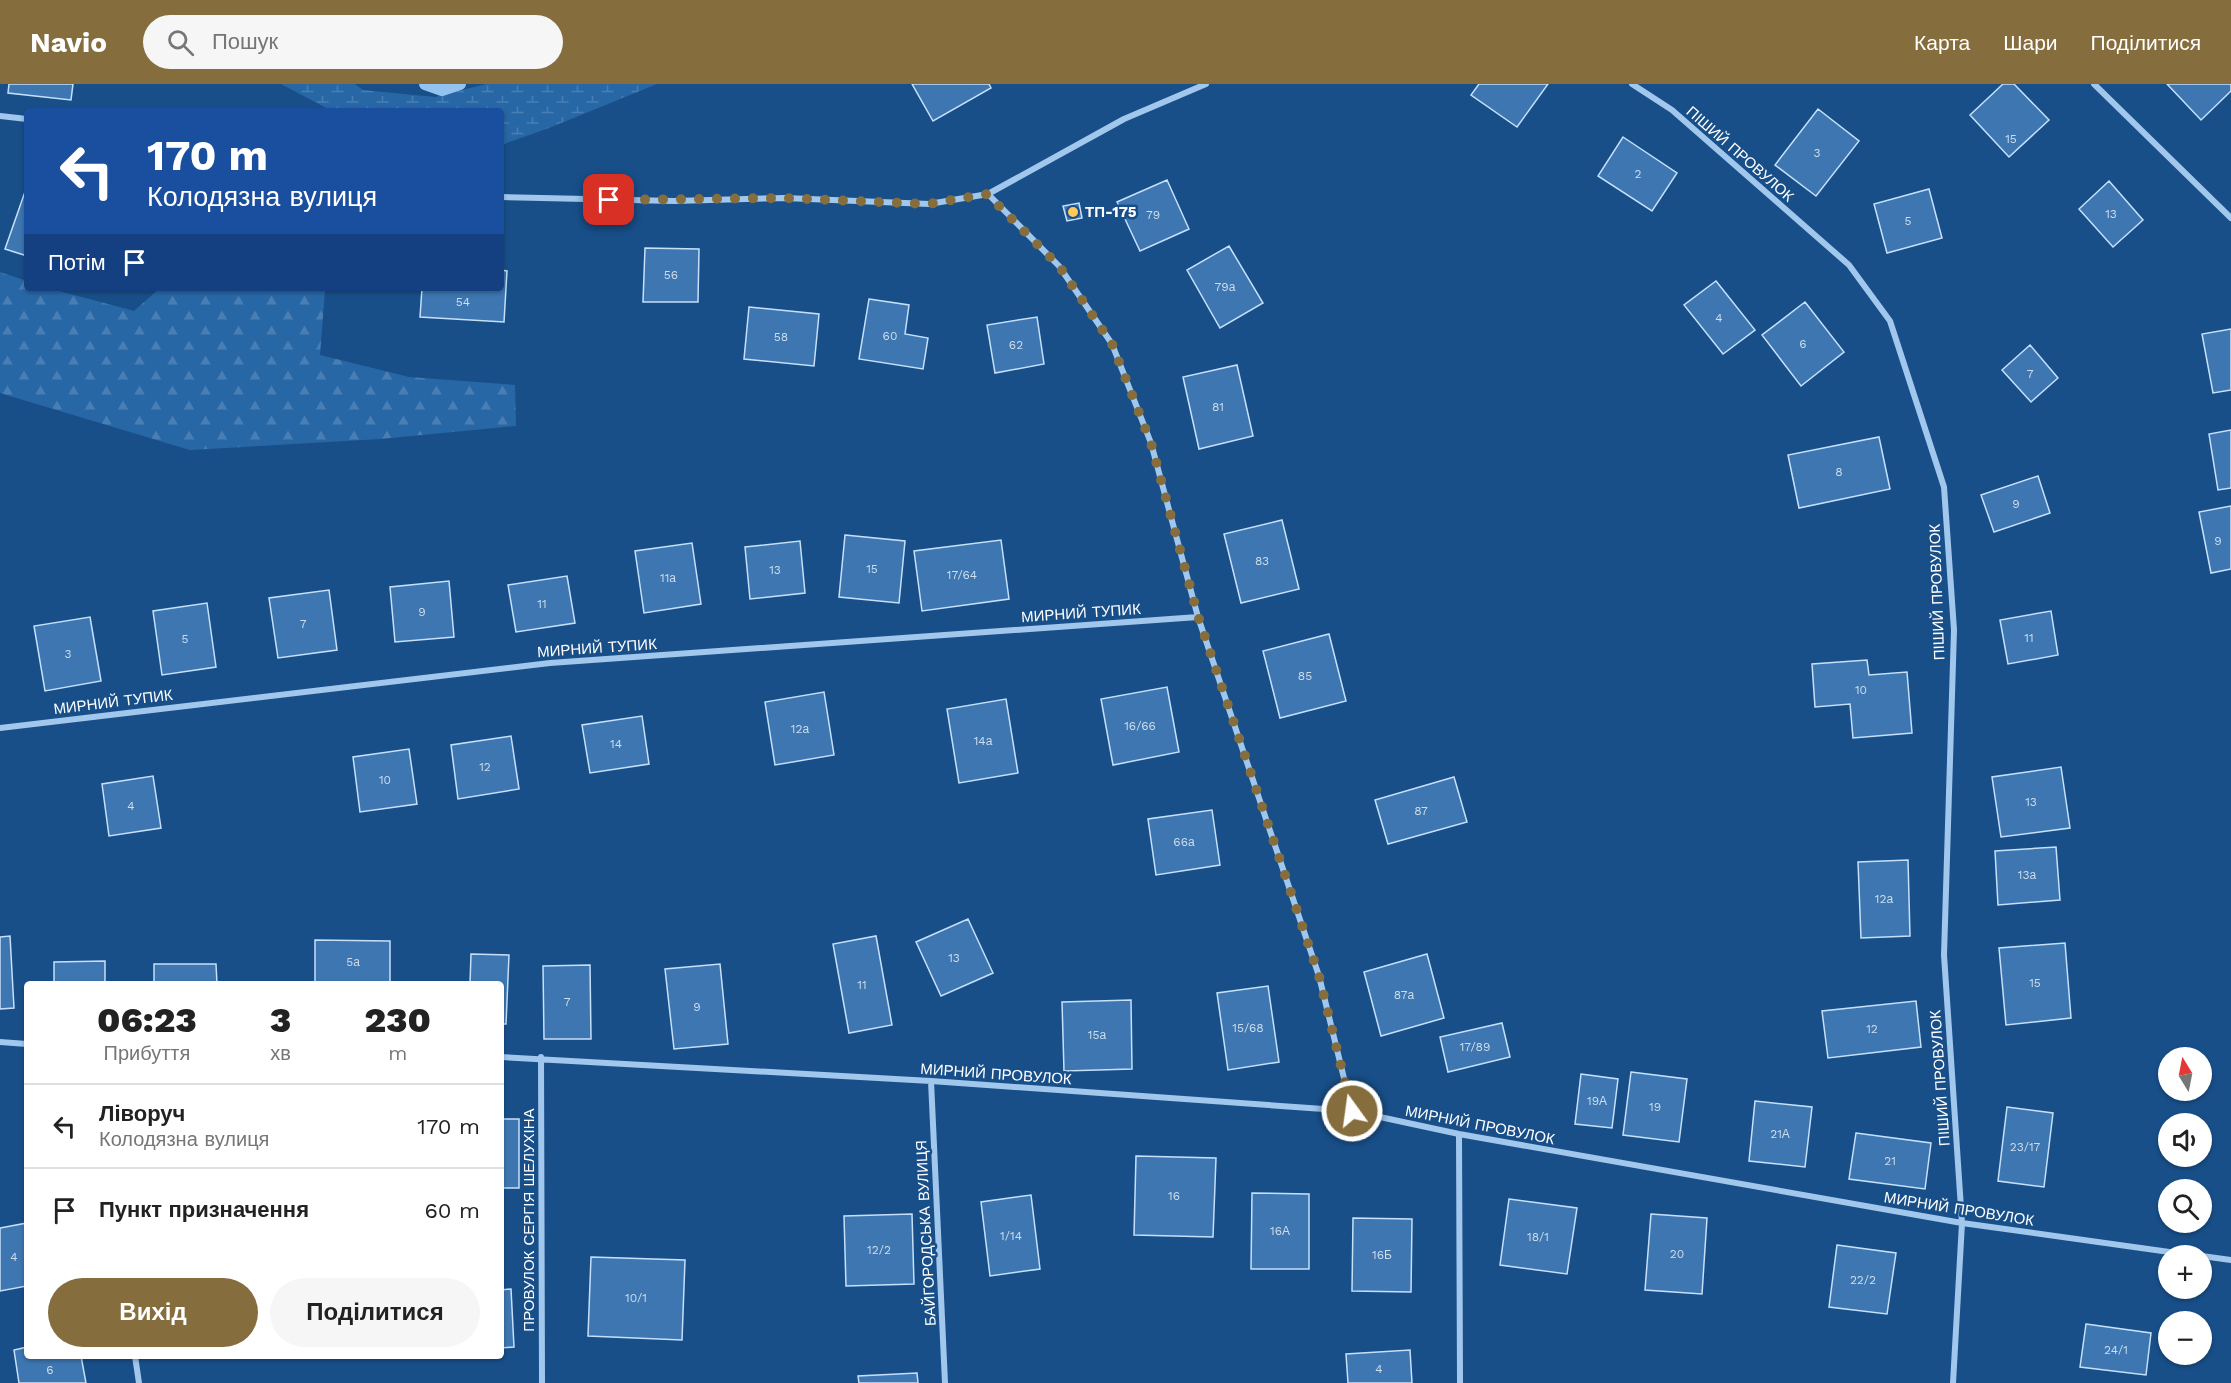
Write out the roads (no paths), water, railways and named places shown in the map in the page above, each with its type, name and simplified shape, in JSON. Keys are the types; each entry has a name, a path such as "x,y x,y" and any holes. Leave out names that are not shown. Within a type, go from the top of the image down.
{"street":[{"path":"504,197 674,201 785,198 929,204 987,194 1125,118 1206,84"},
{"name":"ПІШИЙ ПРОВУЛОК","path":"1632,84 1672,110 1849,265 1890,321 1944,487 1954,630 1944,955 1962,1223 1953,1383"},
{"path":"2094,84 2231,218"},
{"path":"0,116 24,119"},
{"path":"987,194 1059,266 1112,344 1151,443 1198,616 1319,976 1352,1111"},
{"name":"МИРНИЙ ТУПИК","path":"0,728 550,663 1198,616"},
{"path":"0,1042 24,1044"},
{"name":"МИРНИЙ ПРОВУЛОК","path":"504,1057 541,1057 1352,1111 1459,1134 1962,1223 2158,1250"},
{"name":"ПРОВУЛОК СЕРГІЯ ШЕЛУХІНА","path":"541,1057 542,1383"},
{"name":"БАЙГОРОДСЬКА ВУЛИЦЯ","path":"931,1082 945,1383"},
{"path":"1459,1134 1460,1383"},
{"name":"МИРНИЙ ПРОВУЛОК","path":"2212,1258 2231,1260"},
{"path":"135,1359 139,1383"}],"waterway":[{"path":"425,84 442,90 460,84"}],"place":[{"name":"ТП-175","path":"1073,212"}]}
